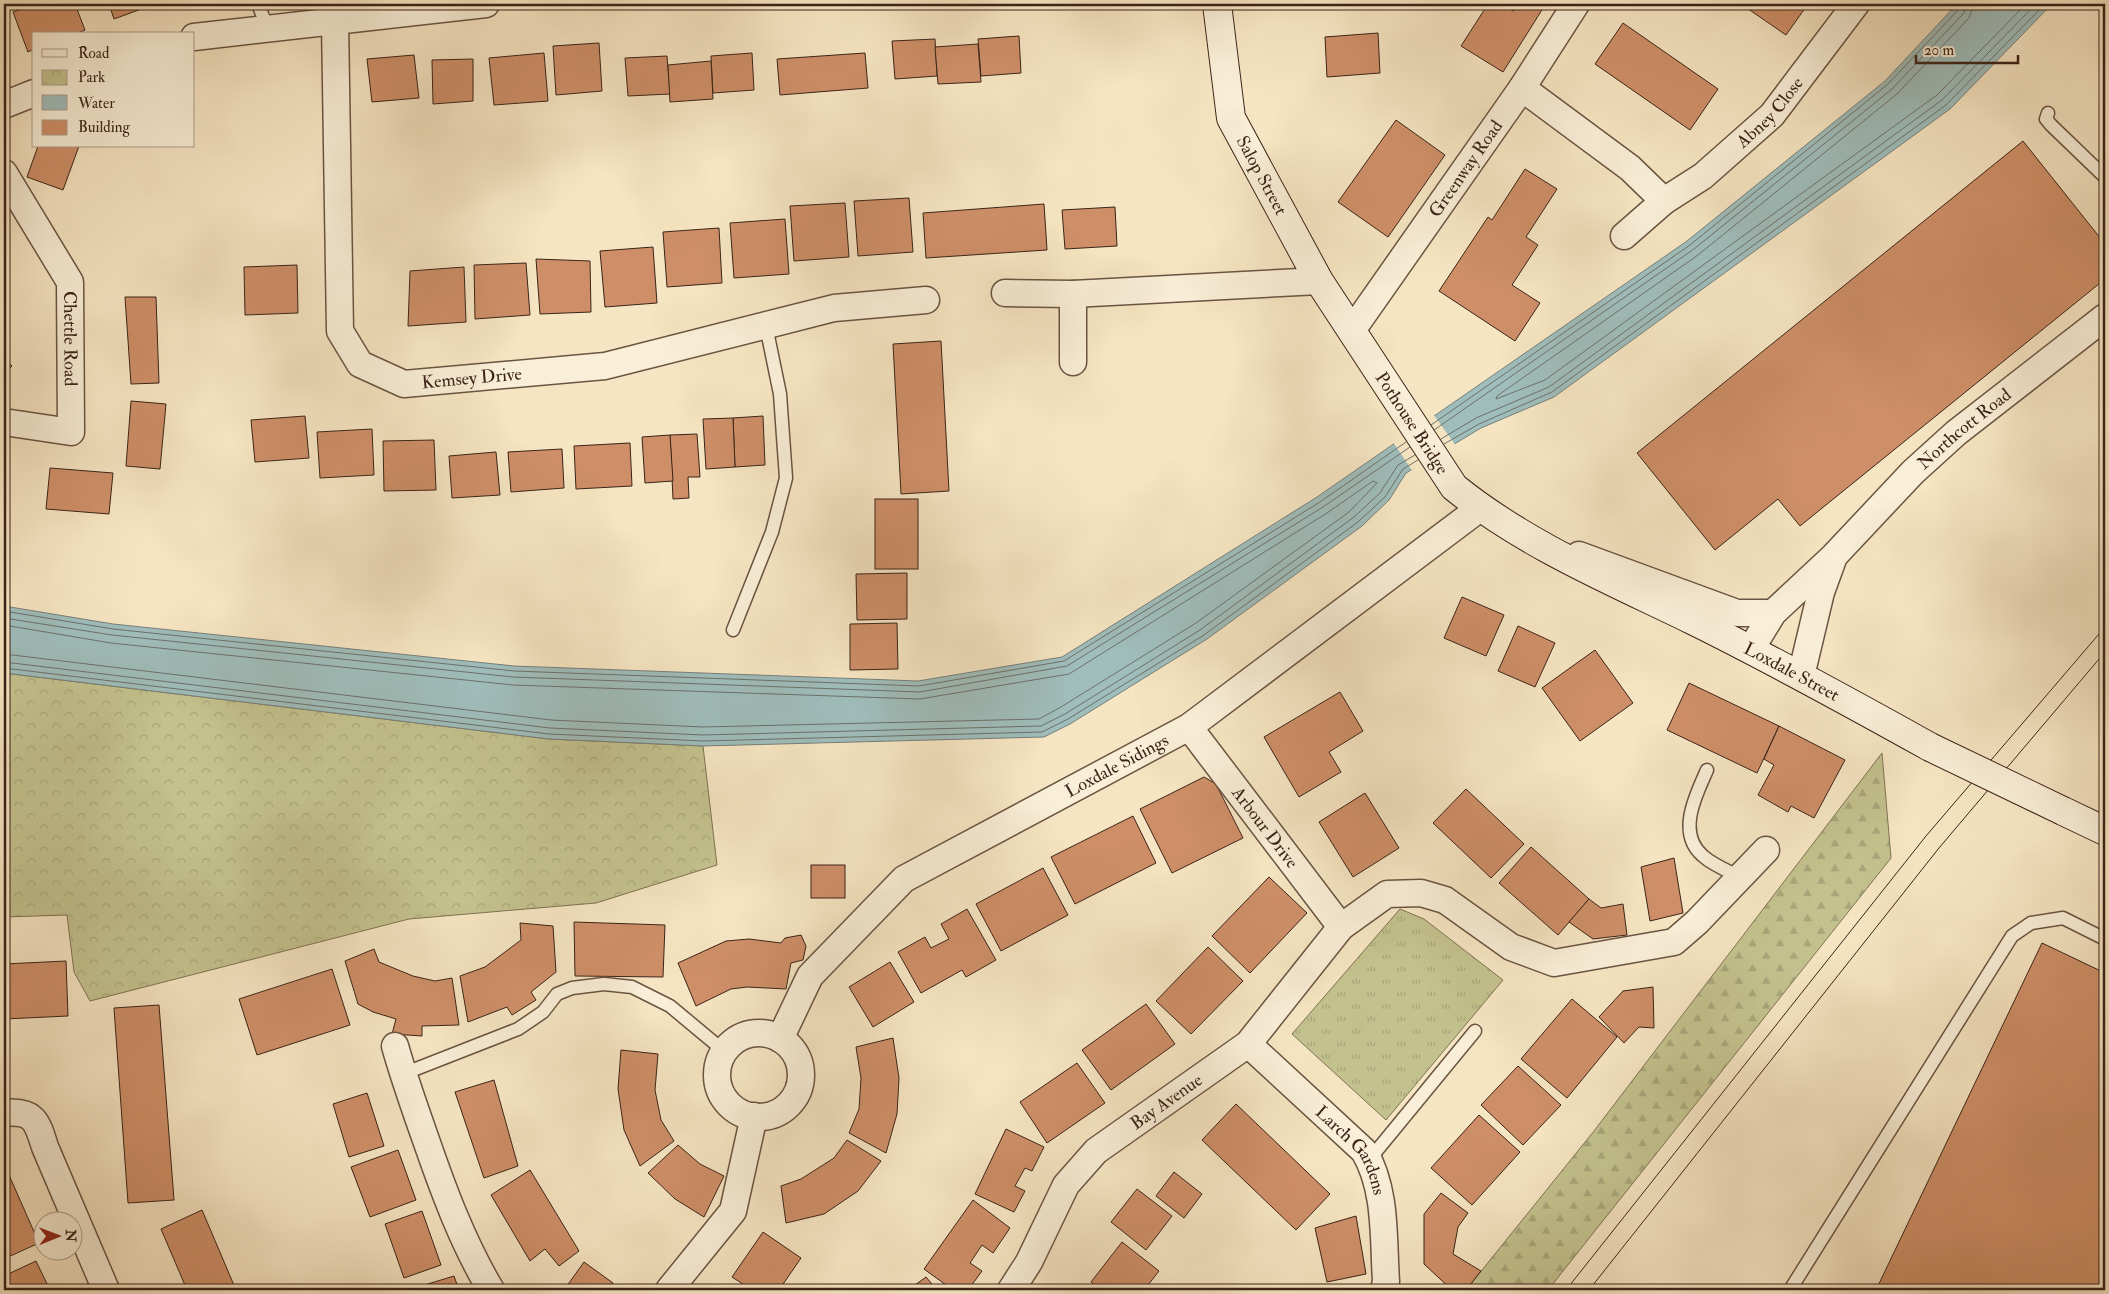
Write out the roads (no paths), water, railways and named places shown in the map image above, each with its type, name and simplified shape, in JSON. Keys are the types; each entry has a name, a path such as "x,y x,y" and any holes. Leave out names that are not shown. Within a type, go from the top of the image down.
{"main road":[{"name":"Salop Street","path":"1216,4 1231,118 1319,281 1352,330"},
{"name":"Pothouse Bridge","path":"1352,330 1454,487 1480,508"},
{"name":"Loxdale Street","path":"1480,508 1569,559 1751,649 1930,747 2105,831"}],"street":[{"path":"195,37 486,4"},
{"name":"Greenway Road","path":"1352,330 1522,88 1576,4"},
{"name":"Abney Close","path":"1624,236 1664,201 1702,176 1772,115 1856,4"},
{"name":"Kemsey Drive","path":"324,23 340,331 360,364 404,384 605,366 834,308 926,300"},
{"path":"1522,88 1630,168 1664,201"},
{"path":"4,105 32,94"},
{"name":"Chettle Road","path":"4,173 70,282 71,432 4,422"},
{"path":"1005,293 1073,294 1319,281"},
{"path":"1073,294 1073,362"},
{"name":"Northcott Road","path":"1751,649 1772,613 1834,556 1914,472 1956,433 2105,317"},
{"name":"Loxdale Sidings","path":"780,1038 810,976 904,879 1189,727 1480,508"},
{"path":"1534,539 1681,590 1737,613 1772,613"},
{"name":"Northcott Road","path":"1801,676 1822,592 1834,556"},
{"name":"Arbour Drive","path":"1189,727 1341,927"},
{"name":"Bay Avenue","path":"1012,1290 1029,1262 1066,1184 1096,1151 1248,1044 1341,927 1387,894 1421,893 1445,900 1511,947 1554,963 1674,942 1697,922 1766,850"},
{"path":"750,1034 769,1034 780,1038 792,1049 800,1064 800,1080 796,1095 785,1108 770,1115 754,1116 742,1113 724,1098 717,1074 719,1061 724,1051 733,1041 750,1034"},
{"name":"Larch Gardens","path":"1248,1044 1364,1151 1369,1160 1381,1192 1386,1281 1384,1290"},
{"path":"396,1046 403,1074 437,1171 471,1256 492,1290"},
{"path":"4,1113 19,1111 31,1116 39,1128 44,1147 106,1290"},
{"path":"669,1290 733,1212 754,1116"}],"lane":[{"path":"258,4 268,29"},
{"path":"2048,113 2046,119 2051,126 2105,177"},
{"path":"733,630 772,532 786,478 780,394 766,326"},
{"path":"1707,770 1691,808 1690,831 1694,846 1703,856 1740,877"},
{"path":"1790,1290 2012,936 2031,923 2063,918 2105,938"},
{"path":"403,1074 518,1029 543,1012 557,994 572,988 604,984 632,987 670,1006 724,1051"},
{"path":"1369,1160 1475,1031"}],"water":[{"path":"1957,4 2052,4 1950,109 1554,397 1481,428 1406,473 1389,500 1362,526 1207,639 1070,724 1044,737 703,746 549,739 4,673 4,606 113,624 514,666 918,681 1062,657 1317,497 1687,241 1885,81"}],"tram line":[{"path":"1566,1290 1926,836 2105,627"},
{"path":"1589,1290 1939,848 2105,652"}]}
